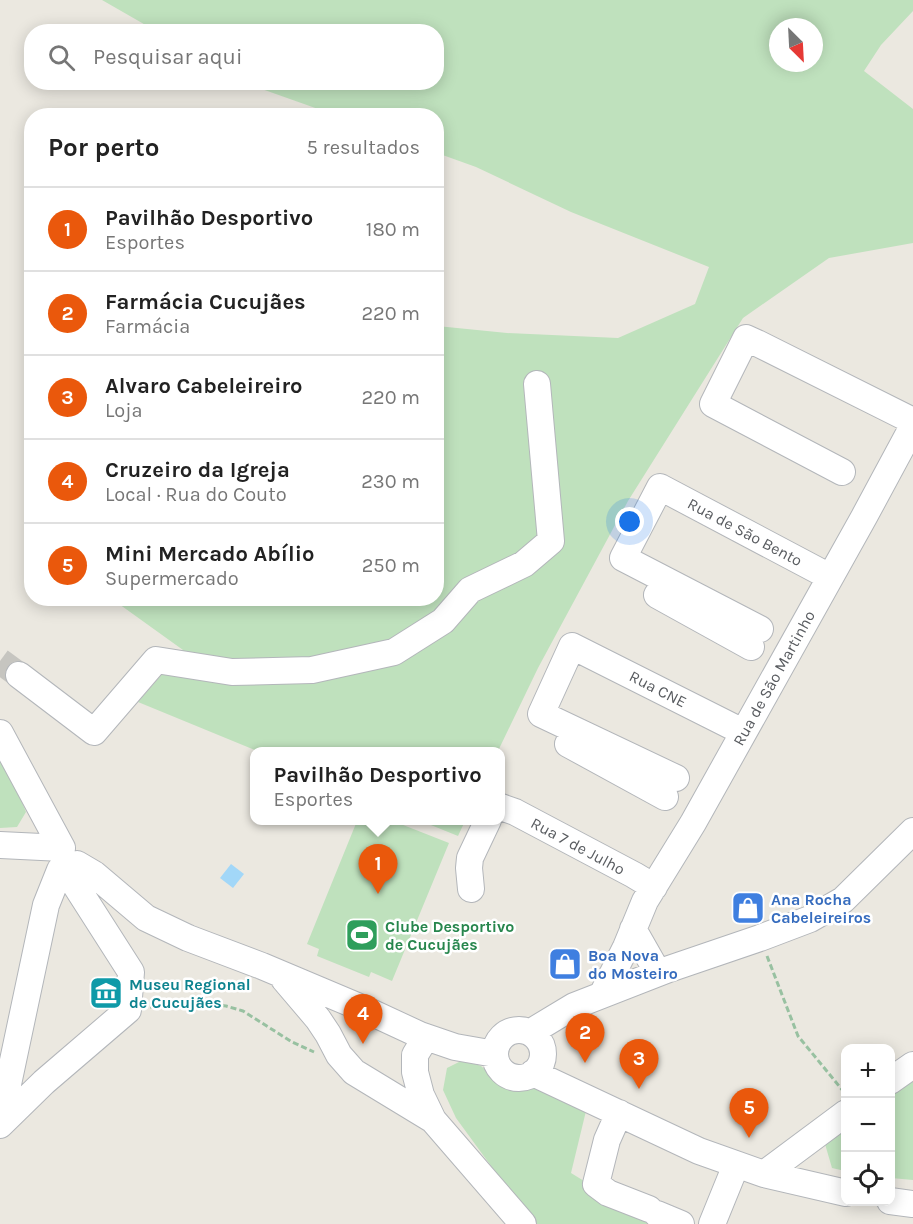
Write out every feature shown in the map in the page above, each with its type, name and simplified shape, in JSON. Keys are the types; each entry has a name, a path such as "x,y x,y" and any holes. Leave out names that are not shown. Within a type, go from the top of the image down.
{"street":[{"path":"842,472 713,404 746,338 913,423"},
{"path":"19,675 94,732 156,660 232,672 312,670 394,652 443,621 470,590 524,564 551,541 537,384"},
{"name":"Rua de São Martinho","path":"602,995 645,901 693,823 830,578 913,423"},
{"name":"Rua de São Bento","path":"756,639 616,573 660,487 830,578"},
{"name":"Rua CNE","path":"670,788 541,714 572,646 743,732"},
{"path":"0,733 69,867 131,972 129,1010 44,1082 0,1125"},
{"name":"Rua 7 de Julho","path":"505,808 654,887"},
{"path":"471,889 470,858 486,825"},
{"path":"531,1032 573,1006 810,919 843,900 913,831"},
{"path":"0,845 94,874 146,918 188,938 280,974 426,1037 455,1047 495,1054"},
{"path":"0,1113 46,905 69,867"},
{"path":"633,929 658,973"},
{"path":"280,974 318,1019 339,1056 354,1072 433,1120"},
{"path":"514,1030 531,1032 542,1044 542,1060 538,1068 525,1077 508,1075 496,1062 496,1046 500,1038 514,1030"},
{"path":"426,1037 416,1055 415,1072 421,1095 433,1120 523,1224"},
{"path":"895,1078 913,1065"},
{"path":"533,1073 699,1151 764,1174 841,1192"},
{"path":"620,1113 607,1140 596,1184 608,1193 681,1224"},
{"path":"764,1174 841,1117"},
{"path":"712,1224 736,1165"},
{"path":"895,1202 913,1204"}],"path":[{"path":"760,938 798,1036 841,1088"},
{"path":"153,1007 205,1004 226,1006 243,1011 292,1042 320,1054"}],"green space":[{"path":"102,0 913,0 913,11 881,45 864,71 913,109 913,243 829,258 743,318 628,501 538,668 500,747 250,748 138,702 183,650 122,606 444,606 444,327 507,333 618,338 695,304 709,267 571,212 476,167 444,156 444,108 315,108 265,90 444,90 444,24 144,24"},
{"path":"0,760 26,812 17,827 0,828"},
{"path":"355,825 403,825 449,843 392,981 371,972 369,977 317,956 319,949 307,944"},
{"path":"431,825 463,825 458,836"},
{"path":"463,1060 481,1066 498,1081 545,1087 586,1111 571,1173 628,1208 663,1224 537,1224 513,1196 456,1118 443,1090 447,1068"},
{"path":"913,1076 913,1180 895,1178 895,1090"},
{"path":"841,1131 841,1170 832,1168 825,1144"}],"water":[{"path":"231,864 244,874 233,888 220,878"}],"tunnel":[{"path":"0,661 19,675"}],"place":[{"name":"Pavilhão Desportivo","path":"378,894"},
{"name":"Ana Rocha Cabeleireiros","path":"748,908"},
{"name":"Clube Desportivo de Cucujães","path":"362,935"},
{"name":"Boa Nova do Mosteiro","path":"565,964"},
{"name":"Museu Regional de Cucujães","path":"106,993"},
{"name":"Cruzeiro da Igreja","path":"363,1044"},
{"name":"Farmácia Cucujães","path":"585,1063"},
{"name":"Alvaro Cabeleireiro","path":"639,1089"},
{"name":"Mini Mercado Abílio","path":"749,1138"}]}
